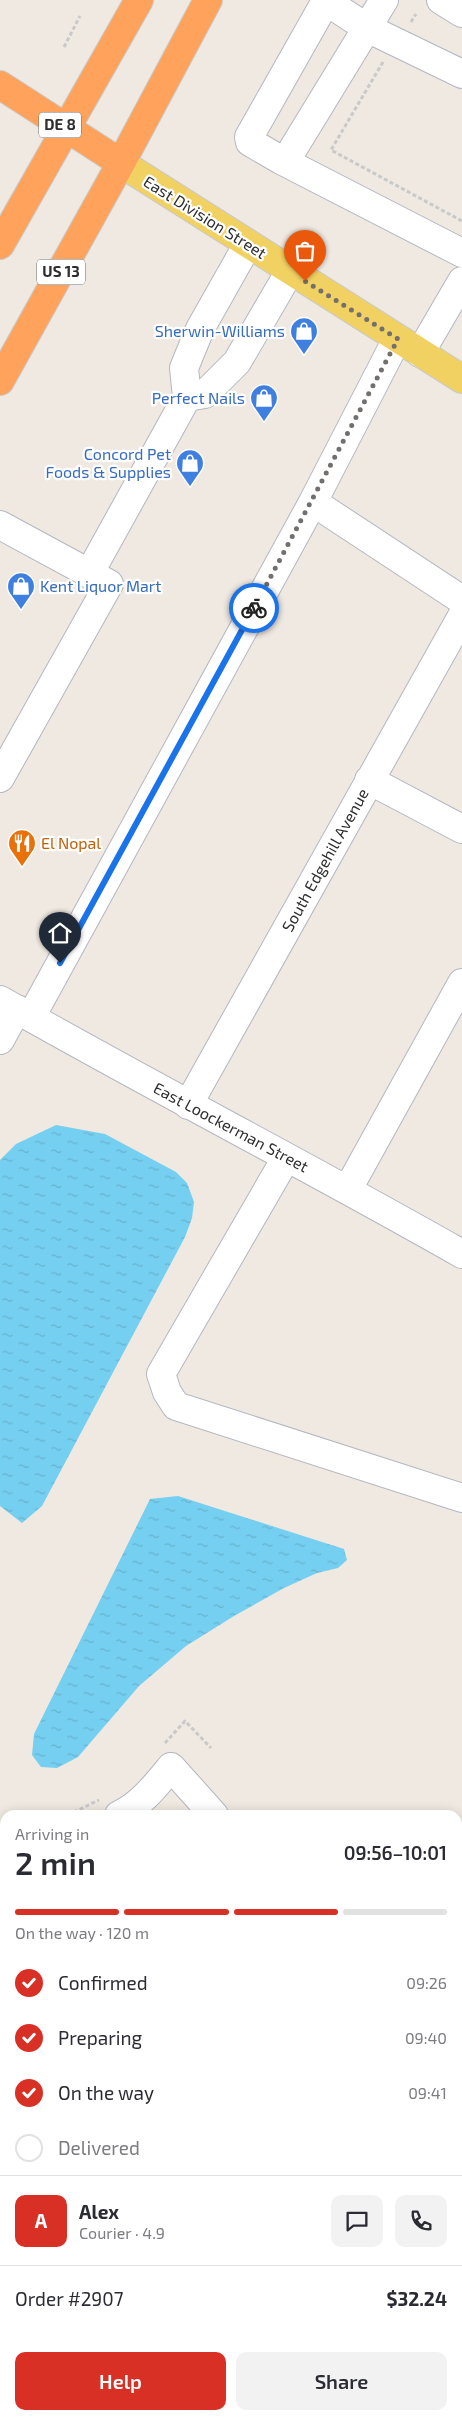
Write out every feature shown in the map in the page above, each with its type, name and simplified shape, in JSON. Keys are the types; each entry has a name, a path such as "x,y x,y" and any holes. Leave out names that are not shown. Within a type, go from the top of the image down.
{"highway":[{"path":"0,245 139,0"},
{"name":"US 13","path":"0,381 121,163 208,0"},
{"name":"East Division Street","path":"0,86 121,163"}],"main road":[{"name":"East Division Street","path":"121,163 462,379"}],"street":[{"path":"280,160 288,157 384,0"},
{"path":"441,0 462,13"},
{"path":"462,74 367,28 332,5 326,4 249,137 253,144 280,160 462,253"},
{"path":"89,574 187,397 184,368 200,329 248,244"},
{"path":"187,397 205,394 237,362 290,271"},
{"path":"0,1040 16,1009 312,502 409,346 462,281"},
{"path":"312,502 462,600"},
{"path":"0,525 109,584 0,778"},
{"name":"South Edgehill Avenue","path":"188,1105 462,616"},
{"path":"369,780 462,829"},
{"path":"348,1189 454,1016 462,983"},
{"name":"East Loockerman Street","path":"16,1009 188,1105 348,1189 462,1254"},
{"path":"286,1158 162,1374 167,1392 176,1406 462,1498"},
{"path":"129,1810 156,1786 172,1767 210,1810"}],"path":[{"path":"64,47 80,16"},
{"path":"386,58 331,150 462,221"}],"water":[{"path":"56,1125 105,1134 176,1172 187,1183 194,1202 192,1218 185,1237 42,1506 22,1523 0,1506 0,1160 16,1144"},
{"path":"178,1496 344,1549 347,1560 338,1568 317,1573 284,1588 186,1646 139,1686 78,1757 57,1768 41,1767 32,1755 34,1734 150,1499"}],"way so far":[{"path":"254,608 398,339 305,281"}],"place":[{"name":"Sherwin-Williams","path":"304,355"},
{"name":"Perfect Nails","path":"264,422"},
{"name":"Concord Pet Foods & Supplies","path":"190,487"},
{"name":"Kent Liquor Mart","path":"21,610"},
{"name":"El Nopal","path":"22,867"}],"route":[{"path":"60,963 254,608"}]}
